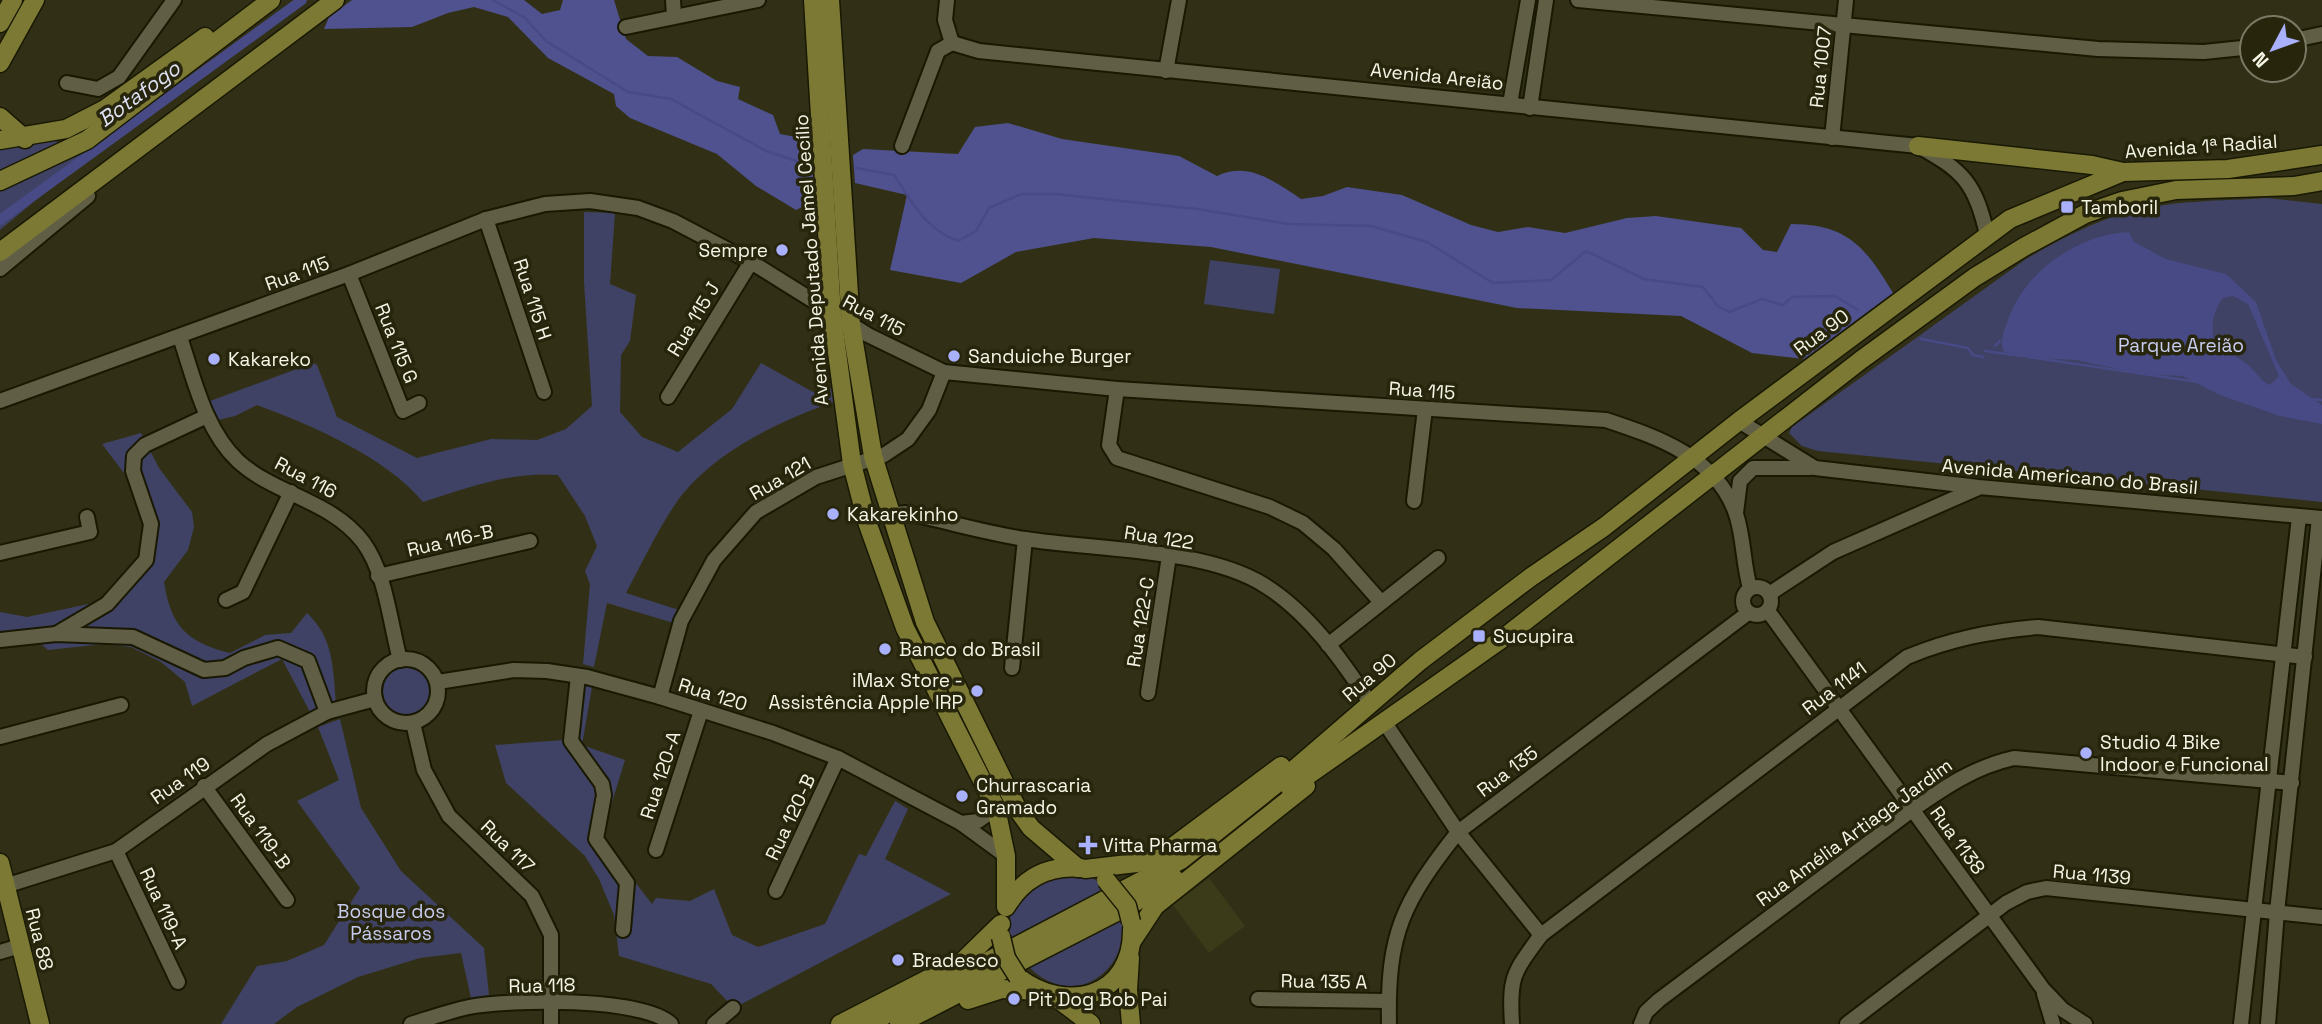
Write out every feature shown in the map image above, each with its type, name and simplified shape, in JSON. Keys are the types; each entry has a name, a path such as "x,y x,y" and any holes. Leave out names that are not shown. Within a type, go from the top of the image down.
{"main road":[{"path":"0,23 13,0"},
{"path":"0,63 35,0"},
{"path":"0,252 335,0"},
{"name":"Avenida Deputado Jamel Cecílio","path":"813,0 832,315 852,464 867,522 905,628 996,808 1006,856 1006,905"},
{"name":"Avenida Deputado Jamel Cecílio","path":"830,0 851,325 873,456 889,515 925,622 1018,810 1031,828 1082,869"},
{"path":"0,140 25,139 66,130 104,109 223,23 265,4"},
{"path":"0,181 87,140 265,4"},
{"path":"0,117 25,139"},
{"path":"1918,146 2092,165 2123,172"},
{"name":"Avenida 1ª Radial","path":"1873,320 1987,235 2030,208 2123,172 2228,169 2322,155"},
{"path":"2294,186 2322,181"},
{"path":"921,1024 981,994 1003,989 1036,991 1055,997 1074,998 1102,988 1123,967 1131,945 1155,906 1378,728 1506,636 1763,435 1975,277 2085,214 2122,201 2176,190 2294,186 2322,188"},
{"name":"Rua 90","path":"867,1024 1159,874 1190,853 1370,703 1531,577 1585,541 1873,320"},
{"path":"899,1024 1150,893 1187,869 1321,764 1378,728"},
{"path":"1036,991 1018,977 1006,958 1001,930 1006,905 1019,888 1035,875 1056,868 1082,869 1145,862 1163,854 1301,750 1338,732"},
{"name":"Rua 88","path":"0,863 40,1024"},
{"path":"1082,869 1106,880 1127,906 1132,922 1128,990 1131,1024"},
{"path":"839,1024 963,961 1001,930"},
{"path":"1055,997 1091,1024"}],"street":[{"path":"67,83 98,89 119,77 174,0"},
{"path":"673,0 674,16"},
{"path":"626,27 758,0"},
{"path":"902,146 938,51 952,43 945,20 947,0"},
{"path":"1166,71 1179,0"},
{"path":"1510,104 1528,0"},
{"path":"1530,108 1546,0"},
{"path":"1578,0 2098,49 2204,52 2238,48"},
{"name":"Rua 1007","path":"1832,138 1846,0"},
{"name":"Avenida Areião","path":"952,43 979,51 1166,71 1918,146"},
{"path":"0,268 192,110"},
{"path":"1918,146 1958,170 1971,184 1980,204 1987,235"},
{"name":"Rua 115","path":"0,401 349,274 486,219 545,204 590,201 638,208 673,221 751,262 832,315 944,372 1117,389 1606,420 1645,433 1694,457"},
{"name":"Rua 115 H","path":"486,219 544,392"},
{"name":"Rua 115 J","path":"668,397 751,262"},
{"name":"Rua 115 G","path":"349,274 403,411 419,403"},
{"name":"Rua 116","path":"180,337 207,416 225,447 241,464 338,516 364,544 378,576 400,660"},
{"name":"Rua 121","path":"660,697 681,621 714,560 756,512 816,477 873,456 884,455 908,439 929,410 944,372"},
{"path":"1117,389 1110,444 1117,458 1270,506 1303,523 1334,549 1380,601"},
{"path":"1415,501 1425,409"},
{"path":"56,634 107,604 146,560 151,524 133,471 134,456 145,445 207,416"},
{"name":"Avenida Americano do Brasil","path":"1739,421 1815,468"},
{"path":"1694,457 1711,475 1736,514 1750,588 1742,601 1748,613 1759,616 1768,611 1769,594"},
{"name":"Avenida Americano do Brasil","path":"1736,514 1740,481 1745,473 1763,466 1815,468 1979,487 2321,518"},
{"path":"1769,594 1833,552 1979,487"},
{"path":"226,600 243,592 291,492"},
{"name":"Rua 122","path":"889,515 906,513 1025,539 1169,556 1224,568 1264,584 1328,645 1370,703"},
{"path":"0,554 90,532 87,517"},
{"path":"2241,1024 2252,909 2299,517"},
{"path":"2269,1024 2277,912 2321,518"},
{"path":"1012,668 1025,539"},
{"name":"Rua 116-B","path":"378,576 530,541"},
{"name":"Rua 122-C","path":"1148,693 1169,556"},
{"path":"1328,645 1380,601 1438,558"},
{"path":"1750,588 1761,587 1769,594"},
{"name":"Rua 1138","path":"1768,611 2043,989 2063,1010 2085,1024"},
{"name":"Rua 135","path":"1389,1024 1392,950 1402,914 1425,875 1458,832 1748,613"},
{"name":"Rua 1141","path":"1512,1024 1510,991 1514,971 1541,935 1907,657 1945,641 1998,630 2038,627 2305,657"},
{"path":"0,640 56,634 144,640 185,664 204,670 225,668 244,658 278,648 309,661 327,712"},
{"path":"400,660 415,660 429,668 438,682 438,700 429,715 413,723 397,722 383,713 375,699 375,682 384,667 400,660"},
{"name":"Rua 120","path":"438,682 514,670 578,676 660,697 838,758 961,823 1006,856"},
{"path":"578,676 570,735 574,746 602,784 604,795 594,833 599,846 627,883 623,930"},
{"name":"Rua 119","path":"5,886 116,850 267,744 327,712 375,699"},
{"path":"0,737 121,705"},
{"name":"Rua 120-A","path":"656,850 701,711"},
{"name":"Rua 117","path":"413,723 424,770 449,816 532,895 551,935 551,1024"},
{"path":"1378,728 1541,935"},
{"name":"Rua 120-B","path":"776,891 838,758"},
{"name":"Rua Amélia Artiaga Jardim","path":"1641,1024 1646,1012 1659,1000 1912,810 1983,765 2014,758 2292,783"},
{"name":"Rua 119-B","path":"204,786 287,900"},
{"path":"961,823 978,821 996,808"},
{"name":"Rua 119-A","path":"116,850 178,982"},
{"name":"Rua 1139","path":"1847,1024 1989,916 2027,892 2046,888 2322,917"},
{"path":"0,952 20,946"},
{"name":"Rua 1138","path":"2043,989 2053,1024"},
{"name":"Rua 135 A","path":"1258,999 1388,1001"},
{"name":"Rua 118","path":"411,1024 469,1007 552,1003 629,1006 662,1015 671,1024"},
{"path":"714,1024 733,1008"}],"shaded area":[{"path":"352,0 524,0 542,14 560,10 563,0 614,0 626,39 648,56 677,57 717,81 740,87 738,99 773,115 780,134 812,140 818,199 796,210 756,186 717,154 630,118 616,106 614,94 548,58 508,17 474,7 448,13 412,27 324,29 329,17"},
{"path":"1008,123 1062,139 1179,156 1217,176 1229,172 1251,172 1271,180 1301,199 1323,196 1347,187 1402,195 1471,225 1498,232 1528,227 1565,233 1627,218 1656,216 1741,228 1763,250 1777,252 1791,224 1827,228 1841,234 1864,251 1893,293 1804,359 1752,353 1681,316 1517,308 1211,247 1094,238 1016,252 961,283 890,270 907,195 855,183 853,155 863,149 958,154 975,127"},
{"path":"2129,232 2134,242 2166,259 2226,274 2256,302 2276,360 2291,384 2322,405 2322,424 2280,416 2220,395 2183,376 2142,374 2076,360 2018,357 2003,351 2003,335 2016,302 2040,271 2073,248 2110,234","holes":["2233,296 2248,304 2279,376 2270,385 2214,341 2214,318 2223,298"]},
{"path":"1209,878 1245,926 1209,953 1173,905"}],"green space":[{"path":"55,141 91,154 0,230 0,148"},
{"name":"Parque Areião","path":"2267,198 2322,204 2322,502 1818,451 1802,446 1789,433 1792,427 2026,259 2076,232 2115,216 2146,208"},
{"path":"584,212 615,213 610,284 636,295 630,341 621,355 620,412 642,437 678,452 732,409 761,363 813,392 832,388 834,402 791,419 748,441 727,454 691,485 662,525 626,593 682,611 677,624 607,603 594,667 583,664 590,584 585,571 597,546 585,516 558,475 506,478 423,502 389,471 368,457 301,422 257,405 235,416 218,420 210,401 313,363 317,365 337,417 417,458 491,439 537,440 566,429 592,406 584,282"},
{"path":"1210,260 1280,269 1274,314 1204,304"},
{"path":"141,433 159,468 192,512 194,527 188,550 164,582 171,611 183,630 203,644 230,653 265,635 291,633 307,613 316,623 327,644 333,666 336,704 310,712 282,659 192,706 185,682 161,662 131,647 104,644 48,650 24,630 0,631 0,612 27,617 103,601 147,550 141,504 133,485 102,444"},
{"path":"407,667 424,674 431,691 424,708 407,715 390,708 383,691 390,674"},
{"path":"574,684 592,687 582,745 625,760 601,838 652,904 656,898 690,901 714,889 732,935 758,947 825,924 859,854 866,856 895,801 908,809 885,859 951,894 734,1008 711,984 619,956 614,915 599,879 585,856 506,783 495,745 564,740"},
{"name":"Bosque dos Pássaros","path":"340,719 361,808 401,871 484,948 489,995 471,998 461,953 420,958 358,977 297,1007 274,1024 221,1024 257,966 287,961 324,945 360,888 297,801 339,780 318,727"},
{"path":"1076,873 1094,879 1108,890 1011,938 1009,924 1013,905 1045,877"},
{"path":"1123,919 1122,939 1116,957 1106,971 1093,980 1078,985 1061,985 1044,979 1028,966"}],"waterway":[{"name":"Botafogo","path":"0,220 302,0"},
{"path":"493,0 524,17 546,41 628,92 671,99 766,151 796,161"},
{"path":"856,168 894,175 928,222 958,241 976,231 989,208 1021,194 1055,194 1197,209 1289,224 1371,226 1427,242 1493,283 1551,280 1586,251 1644,279 1703,287 1718,306 1729,312 1762,299 1783,305 1792,297 1835,296 1858,310"},
{"path":"1921,339 1968,348 1973,355 1983,357"},
{"path":"1995,346 2000,341"},
{"path":"1985,351 2014,355"},
{"path":"2028,357 2198,382"},
{"path":"2311,399 2322,400"}],"place":[{"name":"Tamboril","path":"2067,207"},
{"name":"Sempre","path":"782,250"},
{"name":"Sanduiche Burger","path":"954,356"},
{"name":"Kakareko","path":"214,359"},
{"name":"Kakarekinho","path":"833,514"},
{"name":"Sucupira","path":"1479,636"},
{"name":"Banco do Brasil","path":"885,649"},
{"name":"iMax Store - Assistência Apple IRP","path":"977,691"},
{"name":"Studio 4 Bike Indoor e Funcional","path":"2086,753"},
{"name":"Churrascaria Gramado","path":"962,796"},
{"name":"Vitta Pharma","path":"1088,845"},
{"name":"Bradesco","path":"898,960"},
{"name":"Pit Dog Bob Pai","path":"1014,999"}]}
